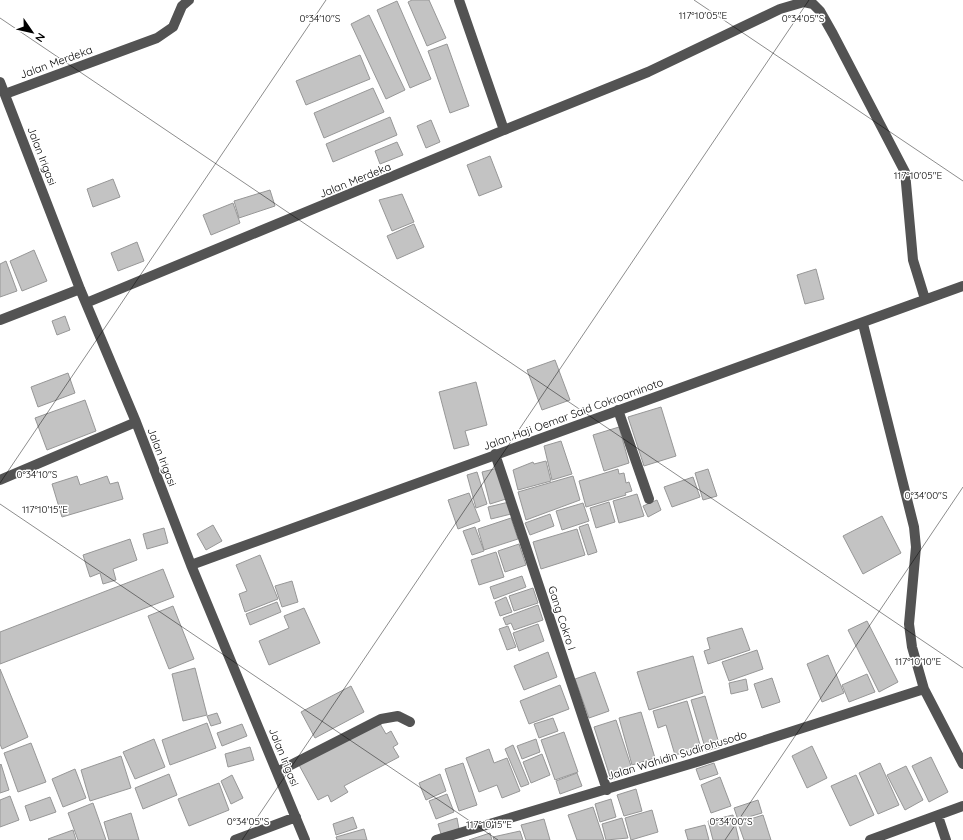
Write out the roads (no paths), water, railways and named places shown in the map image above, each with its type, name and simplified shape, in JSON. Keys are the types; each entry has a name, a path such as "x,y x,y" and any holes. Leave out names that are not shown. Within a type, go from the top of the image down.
{"street":[{"name":"Jalan Merdeka","path":"5,94 156,38 173,27 182,6 189,0"},
{"path":"459,0 504,130"},
{"name":"Jalan Merdeka","path":"86,303 648,72 780,9 804,2 813,4 820,11 905,172 913,260 925,299"},
{"name":"Jalan Irigasi","path":"0,82 80,290 136,422 191,564 305,840"},
{"name":"Jalan Haji Oemar Said Cokroaminoto","path":"191,564 618,410 863,324 925,299 963,286"},
{"path":"0,320 80,290"},
{"path":"863,324 914,527 916,547 909,624 912,647 924,689 963,764"},
{"path":"618,410 649,499"},
{"path":"0,480 136,422"},
{"name":"Gang Cokro I","path":"495,454 607,790"},
{"name":"Jalan Wahidin Sudirohusodo","path":"436,840 607,790 924,689"},
{"path":"277,772 381,719 398,716 410,722"},
{"path":"870,840 962,807"},
{"path":"938,816 946,840"},
{"path":"235,840 296,817"}]}
